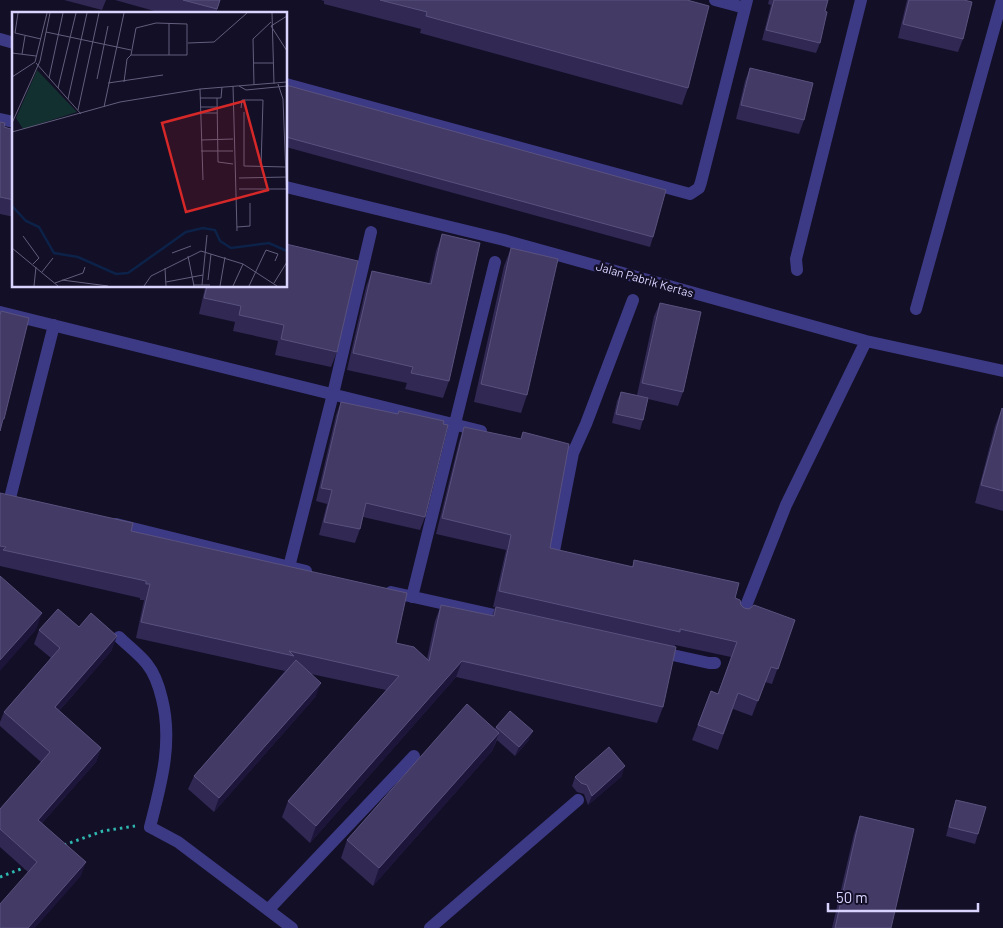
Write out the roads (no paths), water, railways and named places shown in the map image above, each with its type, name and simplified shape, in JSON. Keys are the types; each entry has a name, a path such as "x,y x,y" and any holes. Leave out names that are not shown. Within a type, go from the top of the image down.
{"street":[{"path":"288,85 690,194 699,188 701,182 746,4 716,0"},
{"path":"797,270 796,259 861,0"},
{"path":"916,309 1002,0"},
{"name":"Jalan Pabrik Kertas","path":"288,187 504,240 866,341 1003,371"},
{"path":"289,567 333,394 371,232"},
{"path":"412,597 495,262"},
{"path":"553,556 573,452 586,424 633,300"},
{"path":"0,312 494,434"},
{"path":"10,498 54,326"},
{"path":"742,616 786,505 866,341"},
{"path":"542,445 573,452"},
{"path":"106,522 317,574"},
{"path":"384,590 517,621"},
{"path":"119,637 147,664 158,683 165,712 167,734 165,761 150,827 178,842 292,928"},
{"path":"651,650 709,663 715,662"},
{"path":"268,910 414,756"},
{"path":"430,928 578,800"}]}
